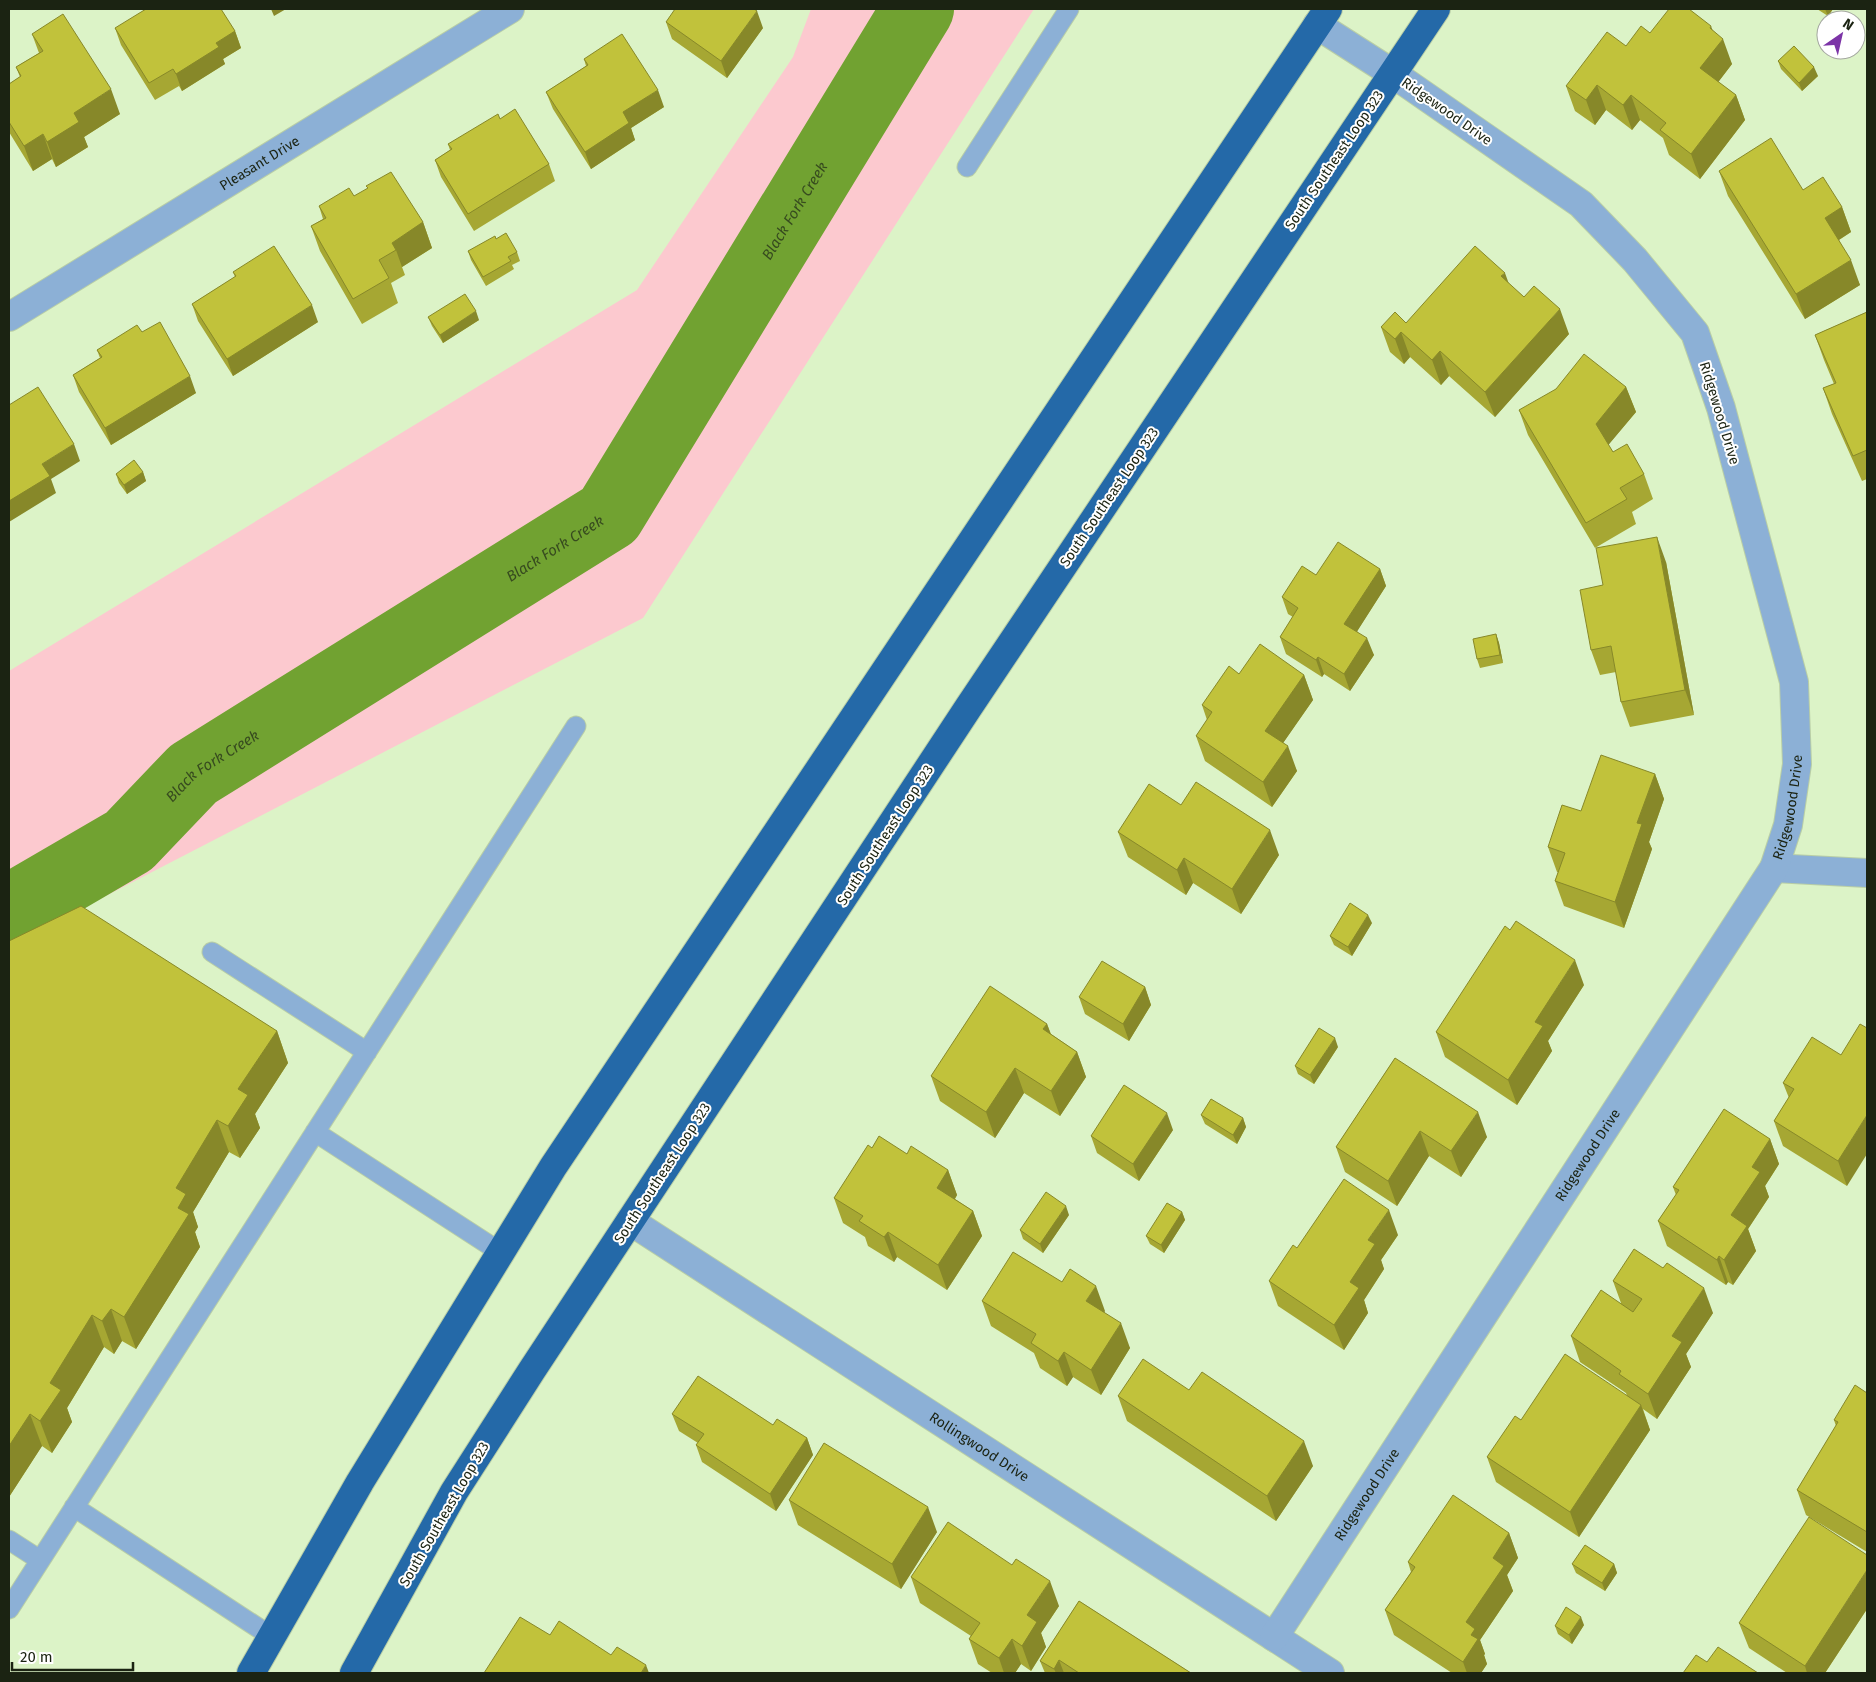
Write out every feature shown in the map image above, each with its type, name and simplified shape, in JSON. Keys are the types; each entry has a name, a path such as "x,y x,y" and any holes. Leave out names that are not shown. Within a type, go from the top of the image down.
{"highway":[{"name":"South Southeast Loop 323","path":"354,1673 454,1492 630,1221 963,716 1436,9"},
{"path":"251,1673 360,1482 554,1167 1323,17"}],"street":[{"name":"Pleasant Drive","path":"9,317 510,9"},
{"name":"Ridgewood Drive","path":"1274,1637 1774,868 1788,825 1797,764 1794,682 1721,408 1695,333 1635,260 1581,204 1392,73 1323,17"},
{"path":"1774,868 1867,873"},
{"name":"Rollingwood Drive","path":"630,1221 1330,1673"}],"lane":[{"path":"967,167 1070,9"},
{"path":"9,1607 576,726"},
{"path":"212,952 367,1052"},
{"path":"315,1132 500,1252"},
{"path":"74,1507 272,1636"},
{"path":"9,1540 40,1560"}],"shaded area":[{"path":"811,9 1034,9 643,618 9,946 9,671 637,290 793,57"}],"building":[{"path":"146,9 221,9 235,31 216,43 219,47 176,74 173,69 149,83 115,28"},
{"path":"675,9 754,9 757,11 721,61 666,22"},
{"path":"1669,9 1689,9 1711,26 1710,28 1723,39 1700,68 1736,95 1691,154 1660,130 1666,123 1631,95 1623,105 1597,85 1586,100 1566,86 1607,32 1626,46 1641,26 1650,33"},
{"path":"63,14 111,89 74,113 79,122 47,142 43,134 24,146 9,122 9,84 21,76 16,67 43,51 32,34"},
{"path":"622,34 658,90 623,112 629,123 585,152 546,92 588,65 584,59"},
{"path":"1794,46 1814,67 1799,83 1778,61"},
{"path":"515,109 549,164 468,214 435,160 452,149 448,144 498,114 500,119"},
{"path":"1771,138 1803,190 1823,177 1842,207 1825,218 1851,260 1796,294 1719,171"},
{"path":"391,172 423,222 392,243 396,250 379,260 389,278 353,299 311,226 326,218 319,206 349,188 354,196 368,188 366,186"},
{"path":"506,233 517,252 508,257 511,261 483,277 468,251 495,236 496,239"},
{"path":"274,246 312,305 227,359 192,304 236,276 233,272"},
{"path":"1475,246 1505,273 1501,276 1524,297 1534,286 1560,309 1485,392 1440,351 1432,360 1401,332 1395,339 1381,327 1395,312 1406,323"},
{"path":"465,294 476,311 440,335 428,317"},
{"path":"1867,312 1867,450 1853,456 1823,388 1836,383 1815,335"},
{"path":"160,322 190,376 105,428 73,375 102,357 97,350 137,325 142,332"},
{"path":"1584,354 1626,387 1596,424 1613,452 1627,444 1644,474 1620,488 1627,499 1586,523 1519,410 1556,389"},
{"path":"38,387 74,444 42,464 50,476 9,501 9,405"},
{"path":"134,460 143,472 124,485 116,474"},
{"path":"1657,537 1685,690 1621,702 1611,646 1591,650 1580,590 1603,585 1596,548"},
{"path":"1338,542 1380,569 1344,624 1367,638 1344,674 1318,657 1316,660 1280,637 1298,608 1282,597 1302,566 1316,575"},
{"path":"1496,634 1500,655 1477,659 1473,639"},
{"path":"1260,644 1304,675 1265,731 1288,746 1263,782 1196,736 1212,712 1202,705 1229,666 1239,674"},
{"path":"1601,755 1655,774 1637,823 1642,824 1615,902 1555,881 1565,853 1548,847 1562,805 1581,811"},
{"path":"1196,782 1270,830 1232,889 1184,858 1177,870 1118,832 1149,784 1181,805"},
{"path":"1350,903 1368,915 1348,947 1330,936"},
{"path":"81,906 277,1031 238,1089 248,1095 228,1126 217,1120 176,1188 186,1194 178,1208 189,1214 124,1317 111,1309 102,1321 92,1315 50,1383 61,1390 40,1421 30,1414 9,1446 9,941"},
{"path":"1516,921 1575,960 1535,1022 1543,1026 1508,1080 1436,1032 1505,926 1510,930"},
{"path":"1102,961 1145,987 1123,1024 1079,997"},
{"path":"990,986 1047,1024 1043,1029 1077,1052 1051,1091 1015,1068 986,1112 931,1076"},
{"path":"1860,1024 1867,1028 1867,1115 1838,1161 1774,1121 1794,1089 1783,1083 1812,1037 1841,1055"},
{"path":"1319,1028 1335,1038 1310,1075 1295,1066"},
{"path":"1395,1058 1478,1112 1451,1151 1420,1131 1388,1181 1336,1147"},
{"path":"1124,1085 1167,1113 1133,1164 1091,1136"},
{"path":"1211,1099 1243,1118 1233,1135 1201,1115"},
{"path":"1724,1109 1770,1139 1752,1167 1760,1172 1731,1215 1747,1226 1724,1260 1719,1256 1717,1260 1658,1221 1679,1190 1673,1187"},
{"path":"879,1136 907,1154 911,1146 948,1170 937,1188 973,1211 938,1265 888,1232 884,1237 859,1221 863,1216 834,1198 868,1145 872,1148"},
{"path":"1344,1179 1389,1210 1368,1240 1375,1244 1350,1282 1359,1288 1334,1325 1269,1281 1293,1245 1297,1248"},
{"path":"1046,1192 1066,1206 1040,1244 1020,1230"},
{"path":"1167,1203 1182,1212 1161,1245 1146,1236"},
{"path":"1634,1249 1663,1268 1667,1263 1704,1288 1672,1336 1682,1342 1648,1394 1619,1374 1621,1371 1571,1336 1601,1290 1633,1312 1642,1299 1613,1281"},
{"path":"1013,1252 1062,1282 1070,1269 1096,1286 1086,1301 1121,1323 1091,1370 1064,1352 1058,1361 1031,1343 1036,1334 982,1301"},
{"path":"1565,1354 1641,1405 1570,1512 1487,1457 1515,1416 1521,1420"},
{"path":"1143,1359 1189,1390 1202,1372 1304,1441 1267,1496 1118,1396"},
{"path":"698,1376 773,1425 777,1419 807,1438 770,1494 696,1445 704,1434 672,1414"},
{"path":"1855,1385 1867,1393 1867,1532 1797,1490 1838,1422 1834,1420"},
{"path":"824,1443 928,1507 892,1564 789,1500"},
{"path":"1453,1495 1509,1533 1493,1558 1504,1566 1466,1622 1475,1629 1471,1635 1478,1639 1463,1662 1385,1610 1415,1567 1408,1562"},
{"path":"1809,1517 1867,1555 1867,1570 1805,1666 1739,1623"},
{"path":"948,1522 1012,1565 1016,1559 1050,1581 1027,1615 1037,1622 1022,1646 1012,1639 999,1658 969,1639 980,1623 911,1577"},
{"path":"1585,1545 1614,1564 1602,1583 1572,1564"},
{"path":"1079,1601 1191,1673 1079,1673 1059,1660 1054,1669 1040,1661"},
{"path":"1566,1607 1581,1617 1569,1635 1555,1626"},
{"path":"520,1617 550,1635 559,1621 611,1655 617,1647 646,1665 641,1673 484,1673"},
{"path":"1718,1647 1758,1673 1683,1673 1696,1655 1707,1662"}],"waterway":[{"name":"Black Fork Creek","path":"9,911 129,841 193,774 609,515 918,9"}]}
